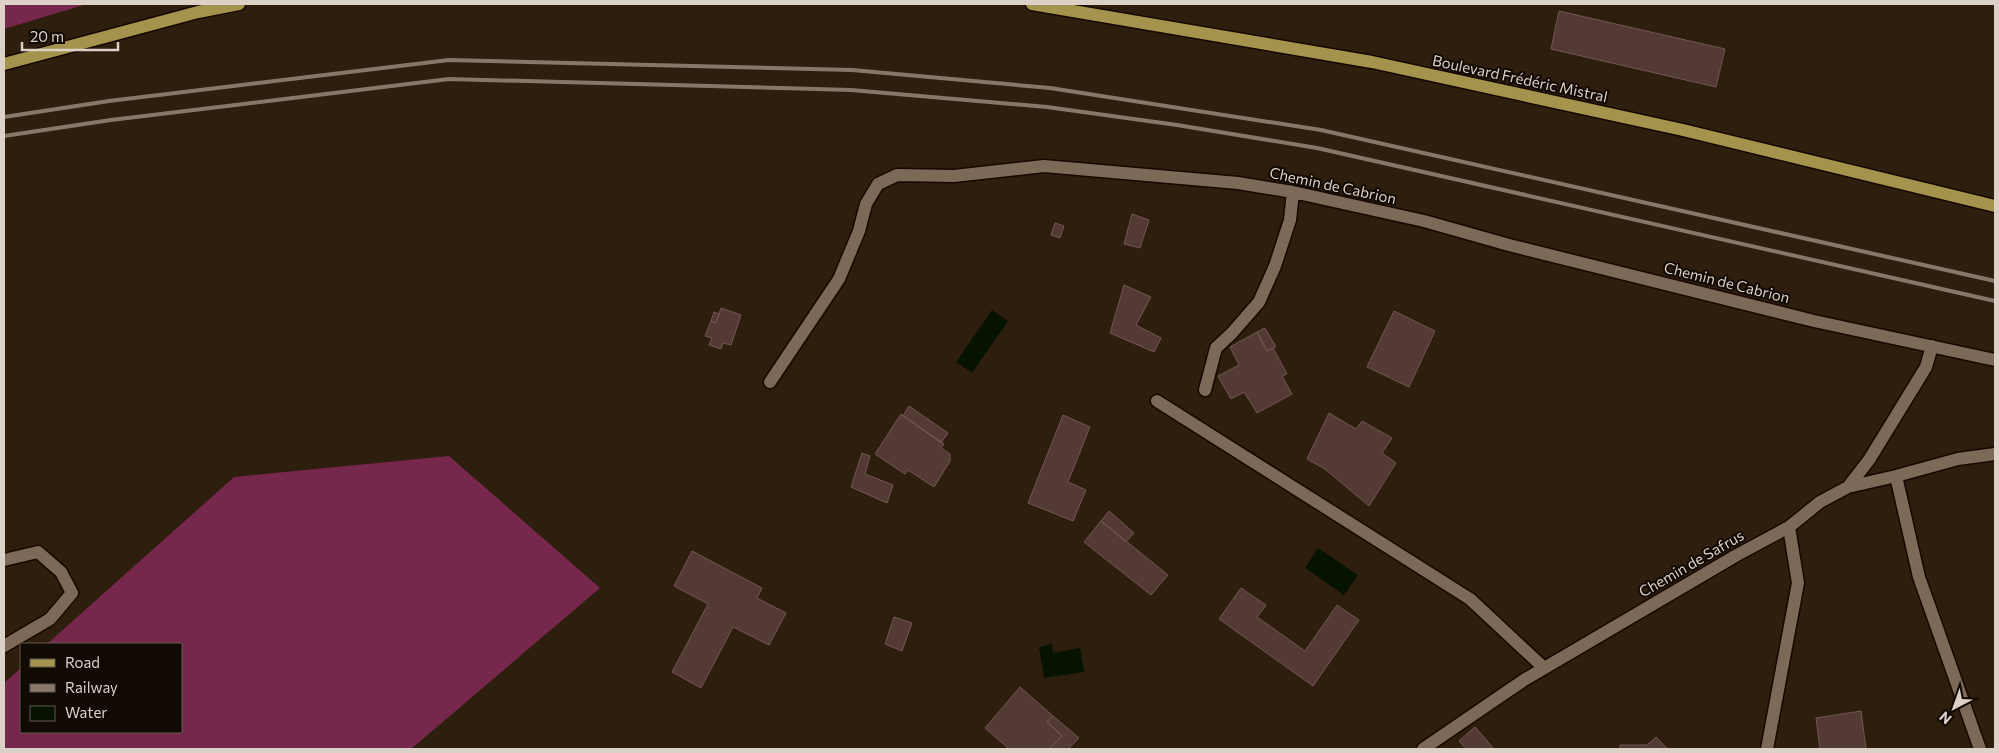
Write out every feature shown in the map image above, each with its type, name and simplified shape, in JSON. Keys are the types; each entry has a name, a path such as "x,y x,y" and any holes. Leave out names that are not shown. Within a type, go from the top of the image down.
{"main road":[{"path":"4,64 198,12 240,4"},
{"name":"Boulevard Frédéric Mistral","path":"1032,4 1372,62 1683,130 1995,206"}],"street":[{"name":"Chemin de Cabrion","path":"770,382 839,279 859,231 866,204 878,184 897,175 954,176 1044,166 1238,183 1294,192 1424,221 1509,246 1814,321 1995,360"},
{"path":"1205,390 1216,348 1259,302 1276,266 1290,220 1294,192"},
{"path":"1848,487 1869,460 1926,367 1932,346"},
{"path":"1157,401 1470,599 1544,668"},
{"name":"Chemin de Safrus","path":"1423,749 1524,680 1737,555 1789,527 1820,502 1848,487 1958,459 1995,454"},
{"path":"1896,476 1920,577 1980,749"},
{"path":"1767,749 1798,584 1789,527"},
{"path":"4,560 38,552 61,572 72,593 50,618 4,646"}],"shaded area":[{"path":"4,4 87,4 4,29"},
{"path":"449,456 600,588 411,749 4,749 4,683 20,669 20,733 182,733 182,643 48,643 234,477"}],"water":[{"path":"992,310 1008,321 972,373 956,362"},
{"path":"1318,548 1358,575 1344,595 1305,568"},
{"path":"1052,644 1053,653 1080,648 1084,672 1044,678 1039,647"}],"building":[{"path":"1559,11 1725,49 1716,87 1551,49"},
{"path":"1132,214 1149,220 1140,248 1124,244"},
{"path":"1055,223 1064,226 1060,238 1051,235"},
{"path":"1124,285 1151,297 1136,325 1161,338 1154,352 1110,333"},
{"path":"721,308 741,315 731,345 723,343 721,349 709,345 712,338 705,336 711,321 716,323"},
{"path":"1394,311 1435,331 1409,387 1367,367"},
{"path":"714,312 719,314 716,323 711,321"},
{"path":"1265,328 1276,347 1267,351 1257,332"},
{"path":"1257,332 1267,351 1273,348 1287,374 1282,376 1292,394 1257,413 1244,392 1231,399 1218,376 1239,365 1230,347"},
{"path":"909,406 948,433 941,443 903,416"},
{"path":"1329,413 1356,429 1362,421 1392,438 1382,453 1396,463 1369,506 1325,469 1307,459"},
{"path":"901,414 944,444 941,448 950,454 950,461 934,487 908,470 905,474 875,454"},
{"path":"1063,415 1090,427 1068,482 1086,490 1073,521 1028,503"},
{"path":"862,453 870,456 865,474 893,485 887,503 851,487"},
{"path":"1109,511 1134,533 1126,542 1101,521"},
{"path":"1101,521 1168,575 1151,595 1084,542"},
{"path":"692,551 762,588 757,598 786,613 769,645 733,627 701,688 672,672 708,604 674,586"},
{"path":"1241,588 1266,605 1257,617 1305,651 1337,605 1359,620 1313,686 1219,619"},
{"path":"894,617 912,623 902,651 885,644"},
{"path":"1020,687 1053,716 1047,722 1062,736 1049,749 1009,749 985,728"},
{"path":"1861,711 1866,749 1820,749 1816,718"},
{"path":"1053,716 1079,738 1068,749 1049,749 1062,736 1047,722"},
{"path":"1475,727 1494,749 1466,749 1459,741"},
{"path":"1656,737 1668,749 1620,749 1620,745 1647,745"}],"railway":[{"path":"4,117 109,101 449,60 852,70 1050,88 1321,130 1995,281"},
{"path":"4,136 111,120 449,79 851,90 1047,107 1177,125 1317,148 1995,301"}]}
